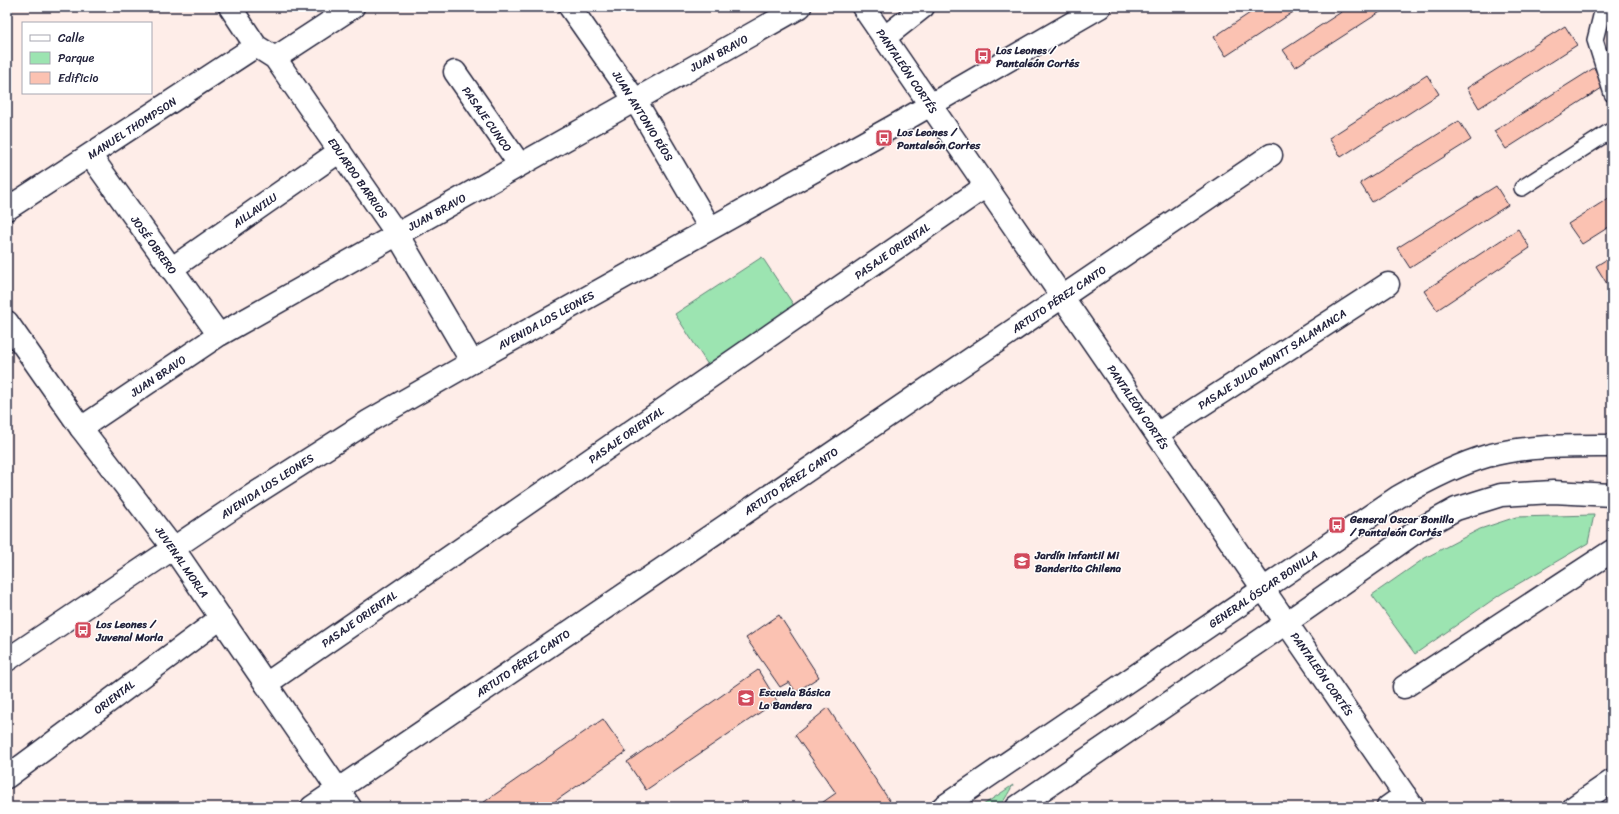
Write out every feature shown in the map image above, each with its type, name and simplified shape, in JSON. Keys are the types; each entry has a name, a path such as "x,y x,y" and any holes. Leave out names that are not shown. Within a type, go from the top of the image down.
{"street":[{"name":"EDUARDO BARRIOS","path":"230,7 256,46 275,58 397,234 472,362"},
{"path":"275,58 353,7"},
{"name":"JUAN ANTONIO RÍOS","path":"570,7 636,100 710,228"},
{"name":"JUAN BRAVO","path":"81,428 219,335 800,7"},
{"name":"PANTALEÓN CORTÉS","path":"863,7 1263,589 1402,803"},
{"path":"884,38 923,7"},
{"name":"AVENIDA LOS LEONES","path":"7,660 173,548 317,453 369,421 930,105 1100,7"},
{"name":"MANUEL THOMPSON","path":"7,209 256,46"},
{"name":"PASAJE CUNCO","path":"454,72 520,165"},
{"name":"AILLAVILU","path":"171,269 340,151"},
{"name":"JOSÉ OBRERO","path":"90,155 219,335"},
{"name":"ARTUTO PÉREZ CANTO","path":"312,807 1271,155"},
{"name":"PASAJE ORIENTAL","path":"266,684 986,186"},
{"name":"PASAJE JULIO MONTT SALAMANCA","path":"1157,434 1388,284"},
{"name":"JUVENAL MORLA","path":"7,322 81,428 173,548 350,807"},
{"name":"GENERAL ÓSCAR BONILLA","path":"943,807 1398,496 1441,473 1487,456 1549,446 1612,446"},
{"path":"1017,807 1286,623 1420,529 1456,509 1501,495 1553,492 1612,495"},
{"path":"1404,687 1600,557 1612,551"},
{"name":"ORIENTAL","path":"7,777 221,618"},
{"path":"1574,807 1612,781"}],"lane":[{"path":"1611,7 1600,16 1595,40 1612,94"},
{"path":"1522,188 1612,130"}],"green space":[{"path":"762,257 795,307 708,365 675,314"},
{"path":"1594,515 1588,543 1501,594 1415,654 1372,595 1425,558 1480,529 1516,517"},
{"path":"1013,785 1001,804 980,807"}],"building":[{"path":"1259,7 1301,7 1226,56 1214,37"},
{"path":"1349,7 1388,7 1295,67 1283,50"},
{"path":"1565,26 1577,45 1479,108 1467,88"},
{"path":"1594,68 1605,86 1506,149 1494,131"},
{"path":"1427,75 1439,94 1341,157 1329,138"},
{"path":"1459,121 1471,140 1372,202 1360,183"},
{"path":"1496,186 1508,205 1410,268 1397,248"},
{"path":"1612,196 1612,225 1582,244 1568,224"},
{"path":"1518,229 1530,248 1437,310 1424,291"},
{"path":"1612,256 1612,281 1607,284 1596,266"},
{"path":"779,615 819,677 796,692 789,682 780,687 746,638"},
{"path":"758,670 777,701 646,790 627,762"},
{"path":"828,708 893,806 892,807 816,807 836,793 795,735"},
{"path":"603,719 626,752 547,807 477,807"}],"place":[{"name":"Los Leones / Pantaleón Cortés","path":"983,56"},
{"name":"Los Leones / Pantaleón Cortes","path":"884,138"},
{"name":"General Oscar Bonilla / Pantaleón Cortés","path":"1337,525"},
{"name":"Jardín infantil Mi Banderita Chilena","path":"1022,561"},
{"name":"Los Leones / Juvenal Morla","path":"83,630"},
{"name":"Escuela Básica La Bandera","path":"746,698"}]}
